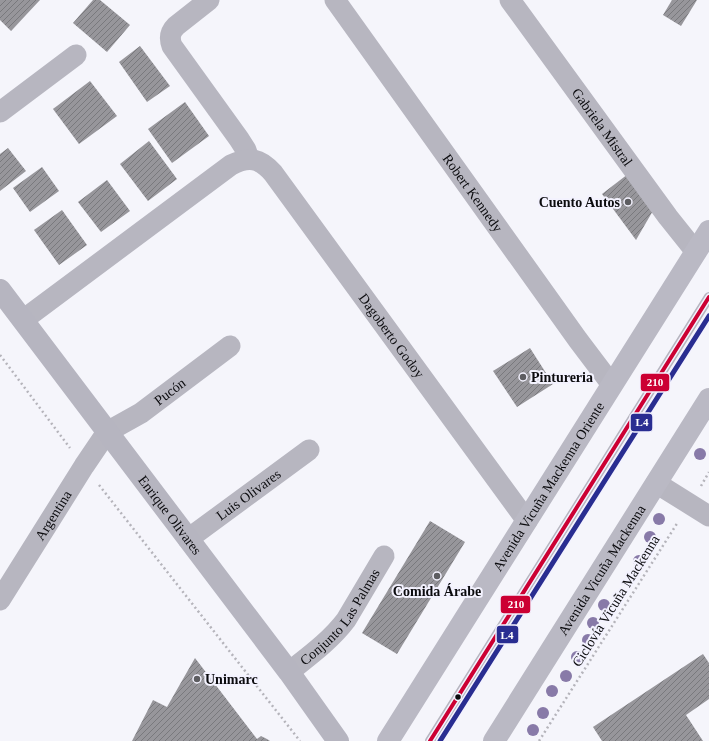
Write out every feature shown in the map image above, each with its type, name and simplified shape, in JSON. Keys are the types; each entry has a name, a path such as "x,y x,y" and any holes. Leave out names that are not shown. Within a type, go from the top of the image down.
{"main road":[{"name":"Avenida Vicuña Mackenna Oriente","path":"388,741 709,231"},
{"name":"Enrique Olivares","path":"0,290 289,672 338,741"},
{"name":"Avenida Vicuña Mackenna","path":"494,741 709,399"}],"street":[{"path":"23,320 231,165 249,159 246,150 239,139 172,46 170,41 172,30 209,0"},
{"name":"Robert Kennedy","path":"335,0 578,340 612,385"},
{"name":"Gabriela Mistral","path":"510,0 668,217 696,252"},
{"path":"0,112 76,55"},
{"name":"Dagoberto Godoy","path":"249,159 259,161 267,166 273,173 527,521"},
{"name":"Pucón","path":"107,432 141,413 230,346"},
{"name":"Argentina","path":"0,600 107,432"},
{"name":"Luis Olivares","path":"188,539 309,450"},
{"path":"656,483 709,516"},
{"name":"Conjunto Las Palmas","path":"289,672 340,628 384,556"}],"lane":[{"path":"430,741 709,297"}],"path":[{"path":"0,354 84,466 300,741"},
{"name":"Ciclovía Vicuña Mackenna","path":"539,741 709,472"}],"building":[{"path":"0,0 40,0 11,31 0,20"},
{"path":"93,0 100,0 130,25 107,52 73,23"},
{"path":"672,0 697,0 681,26 663,15"},
{"path":"140,46 170,86 147,102 119,62"},
{"path":"90,81 117,116 79,144 53,109"},
{"path":"185,102 209,136 172,163 148,129"},
{"path":"149,141 177,179 148,201 120,164"},
{"path":"8,148 26,171 0,191 0,154"},
{"path":"42,167 59,191 30,212 13,188"},
{"name":"Cuento Autos","path":"628,174 654,209 636,240 602,194"},
{"path":"107,180 130,211 101,232 78,202"},
{"path":"62,210 87,245 59,265 34,230"},
{"name":"Pintureria","path":"530,348 553,384 517,407 493,371"},
{"path":"430,521 465,542 397,654 362,633"},
{"path":"703,654 709,663 709,699 686,715 703,741 602,741 593,727"},
{"name":"Unimarc","path":"195,658 257,739 261,736 270,741 132,741 153,700 167,707"}],"transit line":[{"name":"210","path":"430,741 709,297"},
{"name":"L4","path":"440,741 709,316"}],"place":[{"name":"Cuento Autos","path":"628,202"},
{"name":"Pintureria","path":"523,377"},
{"name":"Comida Árabe","path":"437,576"},
{"name":"Unimarc","path":"197,679"}]}
